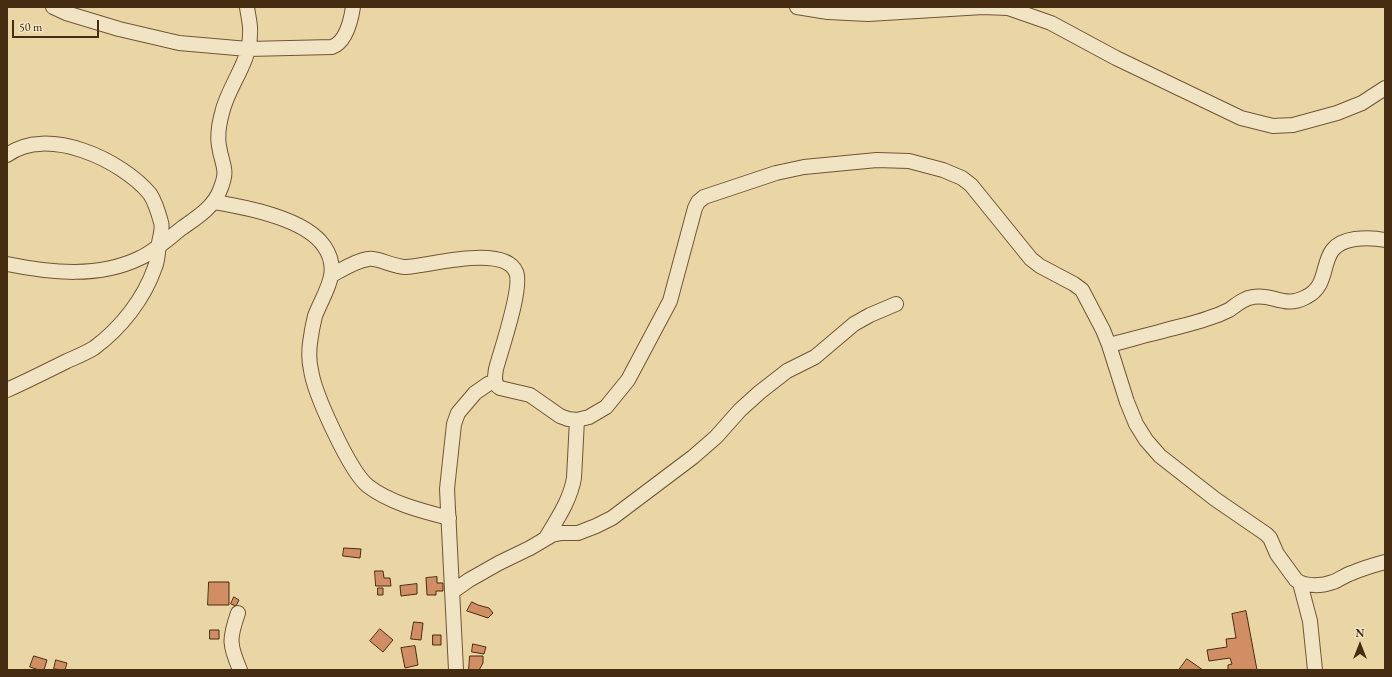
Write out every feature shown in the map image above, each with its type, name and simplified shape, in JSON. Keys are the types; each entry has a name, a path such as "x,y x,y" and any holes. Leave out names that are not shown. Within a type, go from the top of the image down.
{"street":[{"path":"53,7 66,13 119,29 179,42 248,49 335,46 339,44 343,38 353,7"},
{"path":"7,264 36,270 66,272 94,270 118,266 142,257 159,246 214,202 220,191 225,170 219,146 218,126 222,110 242,68 248,49 250,34 247,7"},
{"path":"797,7 831,9 868,14 983,7 1008,8 1051,23 1116,58 1242,118 1273,126 1294,125 1337,113 1362,103 1385,88"},
{"path":"7,155 13,150 39,143 52,143 92,153 132,177 150,195 162,224 156,266 138,303 112,332 93,348 7,390"},
{"path":"332,275 353,264 368,259 374,259 390,265 406,267 477,258 490,258 506,262 516,272 517,287 496,369 495,382 500,388 530,395 560,416 577,420 589,417 606,407 628,380 670,301 695,208 698,202 704,197 776,173 804,167 877,160 909,161 943,170 962,178 971,185 1032,259 1040,266 1074,284 1082,290 1103,330 1127,402 1136,424 1146,440 1160,456 1270,538 1277,554 1300,583 1310,621 1315,670"},
{"path":"214,202 250,208 300,226 314,235 324,246 333,270 315,317 310,344 311,371 333,430 345,453 367,486 381,495 418,510 449,518"},
{"path":"1109,345 1209,318 1252,297 1264,297 1284,302 1295,302 1305,298 1318,287 1323,278 1326,262 1331,251 1339,244 1348,240 1362,238 1385,240"},
{"path":"452,592 480,573 530,548 552,535 561,533 578,533 612,518 693,457 716,437 740,410 787,371 816,357 854,324 870,315 896,304"},
{"path":"456,670 447,489 455,418 475,393 484,386 495,382"},
{"path":"546,538 569,498 572,488 574,478 577,420"},
{"path":"1300,583 1326,584 1334,582 1368,566 1385,562"},
{"path":"238,613 230,640 234,656 240,670"}],"building":[{"path":"344,548 361,549 360,558 343,556"},
{"path":"375,571 383,571 384,578 390,578 391,586 376,586"},
{"path":"437,577 437,583 443,583 443,591 436,591 436,595 427,595 426,578"},
{"path":"209,582 229,582 229,605 208,605"},
{"path":"417,584 417,594 401,596 400,586"},
{"path":"378,588 383,588 383,595 378,595"},
{"path":"234,597 239,600 236,606 231,604"},
{"path":"472,602 489,608 493,613 488,618 467,611"},
{"path":"1246,611 1257,670 1228,670 1228,665 1232,664 1230,658 1209,661 1207,650 1227,647 1226,639 1236,638 1232,614"},
{"path":"414,622 423,623 421,640 411,639"},
{"path":"380,629 393,640 383,652 370,641"},
{"path":"210,630 219,630 219,639 210,639"},
{"path":"433,635 441,635 441,645 433,645"},
{"path":"473,644 486,647 484,654 472,652"},
{"path":"415,646 418,665 405,668 401,648"},
{"path":"34,656 47,660 44,670 30,667"},
{"path":"470,656 483,656 483,663 479,670 469,670"},
{"path":"1187,659 1203,670 1179,670"},
{"path":"56,660 67,663 65,670 54,669"}]}
